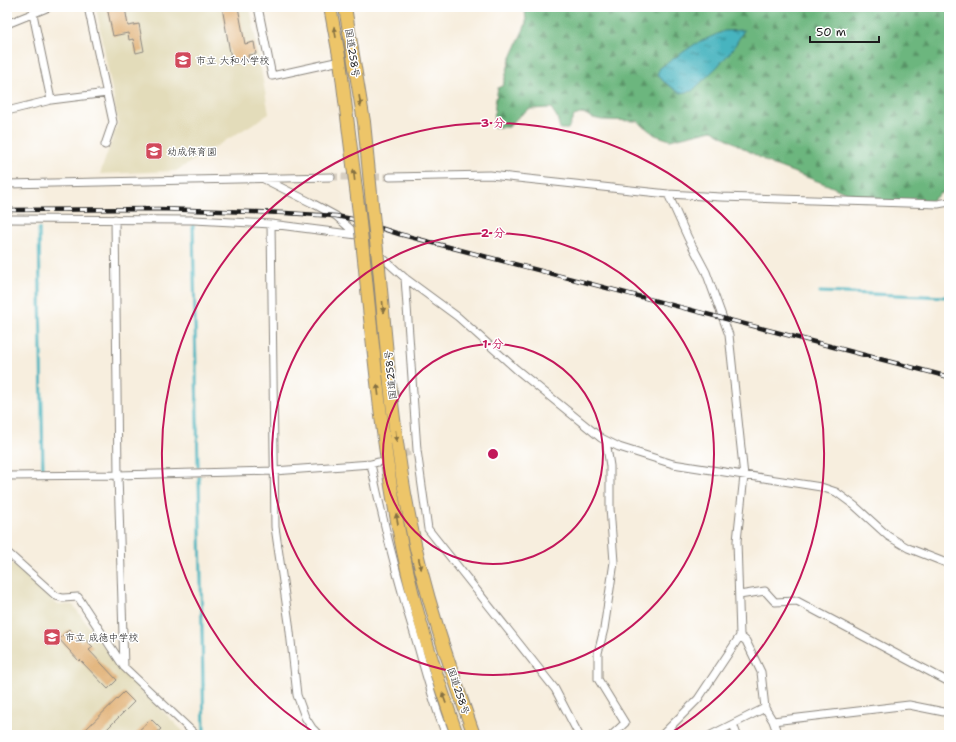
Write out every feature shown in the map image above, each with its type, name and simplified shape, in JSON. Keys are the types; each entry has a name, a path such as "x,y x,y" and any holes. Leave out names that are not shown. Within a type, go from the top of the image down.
{"highway":[{"name":"国道258号","path":"330,7 340,61 359,213 373,350 397,520 412,591 457,735"},
{"name":"国道258号","path":"345,7 364,122 398,445 410,520 424,585 474,735"}],"street":[{"path":"7,24 49,7"},
{"path":"88,7 113,122 105,145"},
{"path":"258,7 272,76 340,61"},
{"path":"33,14 51,100"},
{"path":"7,110 51,100 107,92"},
{"path":"390,178 490,176 668,194 938,204 949,202"},
{"path":"7,184 331,177"},
{"path":"264,179 312,202 336,216 405,278 458,317 516,369 606,441 619,447 673,464 821,487 836,492 855,506 888,536 908,548 949,564"},
{"path":"662,735 698,699 740,636 737,541 744,476 729,335 706,272 688,238 668,194"},
{"path":"7,219 194,220 271,224 357,235"},
{"path":"115,219 118,476 124,667"},
{"path":"271,224 275,527 289,623 297,694 305,718 318,735"},
{"path":"405,278 414,451 428,529 555,689 579,735"},
{"path":"606,441 610,466 610,508 614,562 604,629 598,653 598,679 626,723 612,735"},
{"path":"7,476 118,476 274,471 374,463 384,527 438,715 446,735"},
{"path":"7,552 56,596 63,598 78,597 124,667 196,735"},
{"path":"739,595 764,590 775,602 797,601 949,682"},
{"path":"740,636 746,641 760,672 765,708 773,721 778,735"},
{"path":"773,721 909,705 949,713"},
{"path":"711,735 765,708"},
{"path":"733,724 738,735"}],"shaded area":[{"name":"市立 大和小学校","path":"96,7 250,7 269,114 176,171 100,174 118,122"},
{"name":"市立 成徳中学校","path":"7,559 56,604 73,605 120,669 187,735 7,735"}],"green space":[{"path":"525,7 949,7 949,192 941,193 926,205 864,201 828,185 771,164 712,130 670,140 655,135 637,121 602,120 593,118 583,113 574,116 568,129 560,129 557,117 551,108 529,109 517,118 509,127 494,127 495,104 498,88 503,85 510,60 526,24"}],"water":[{"path":"744,30 733,49 692,91 680,93 663,81 657,74 660,68 695,44 724,31"}],"building":[{"path":"107,7 125,7 128,26 139,24 144,51 136,53 133,39 129,40 128,33 113,36"},
{"path":"222,7 238,7 245,44 254,42 256,54 248,55 249,61 232,64"},
{"path":"69,629 81,642 84,638 93,647 89,650 117,680 108,689 59,639"},
{"path":"124,692 134,702 101,735 80,735"},
{"path":"151,719 161,729 154,735 134,735"}],"waterway":[{"path":"193,225 198,466"},
{"path":"39,229 43,472"},
{"path":"820,292 949,297"},
{"path":"199,477 204,733"}],"tunnel":[{"path":"331,177 390,177"},
{"path":"383,460 410,452"}],"railway":[{"path":"7,210 158,209 336,216 352,219 399,234 949,377"}],"place":[{"name":"市立 大和小学校","path":"183,60"},
{"name":"幼成保育園","path":"154,151"},
{"name":"市立 成徳中学校","path":"52,637"}]}
